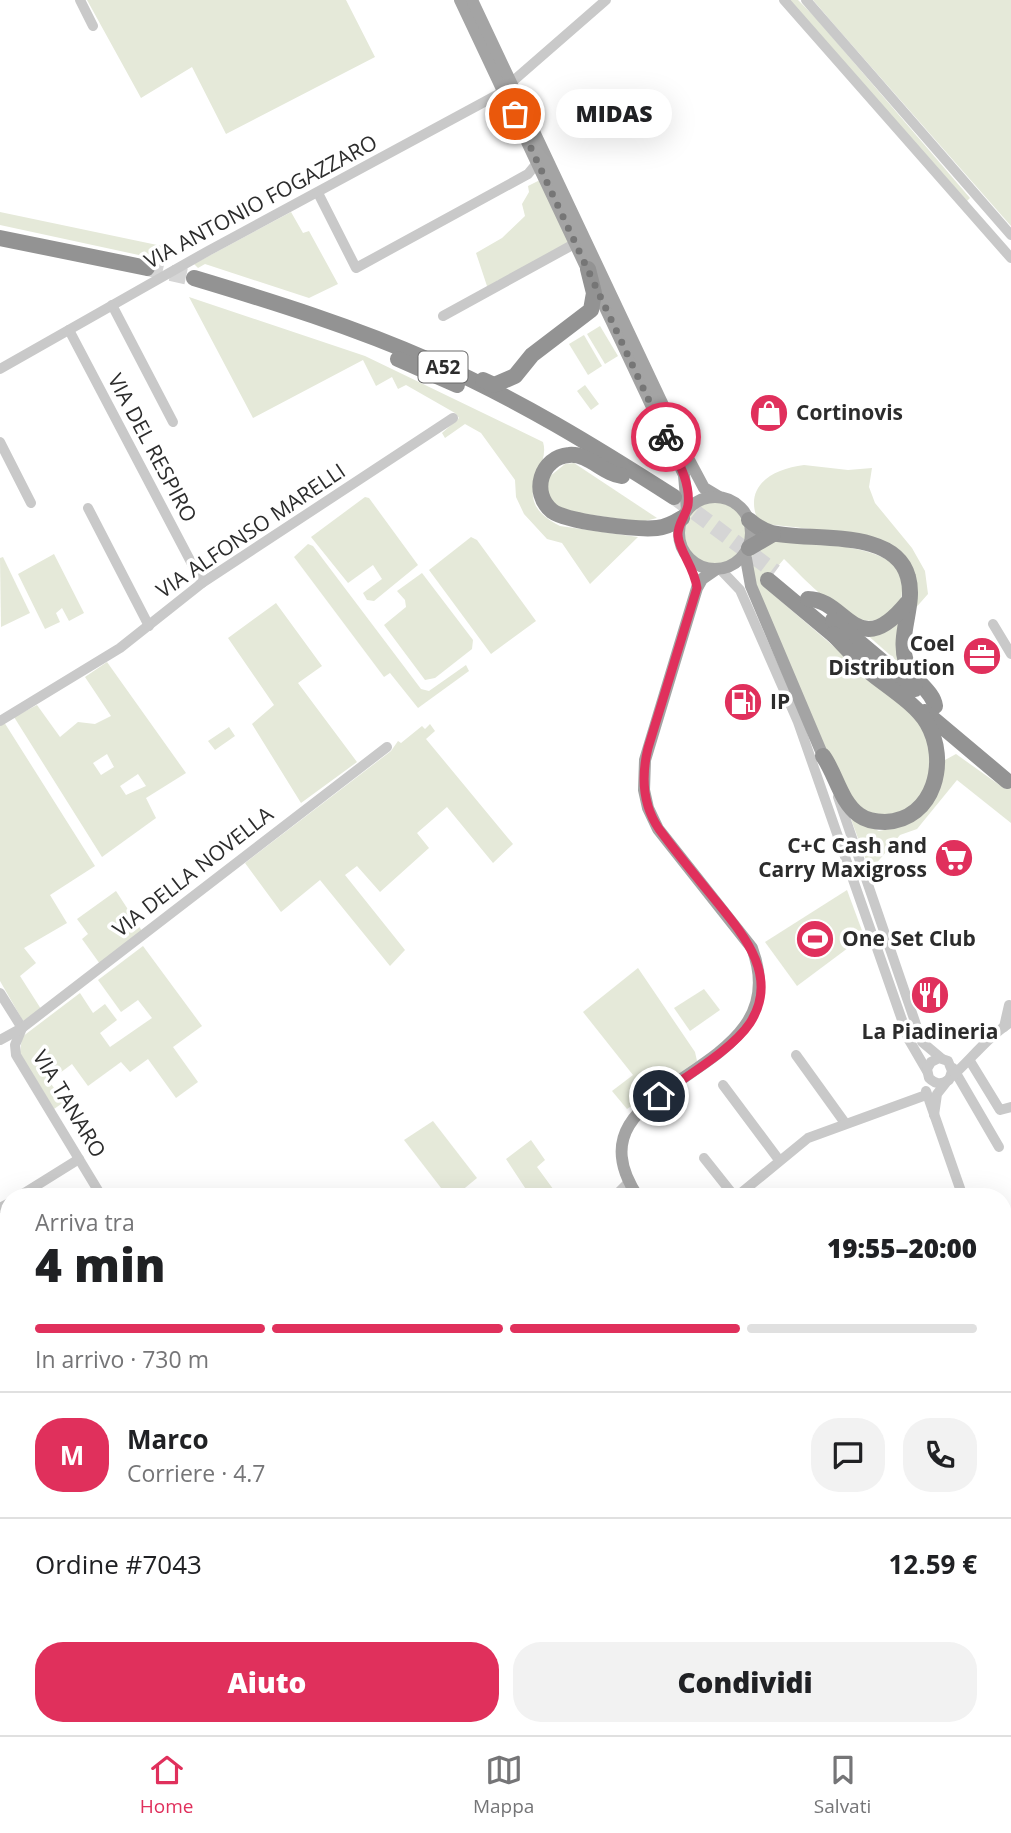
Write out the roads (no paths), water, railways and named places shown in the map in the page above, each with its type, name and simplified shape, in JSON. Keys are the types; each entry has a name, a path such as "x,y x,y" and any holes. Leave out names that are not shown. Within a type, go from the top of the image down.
{"highway":[{"path":"0,238 146,273 0,247"},
{"path":"432,361 439,359 494,385 515,376 532,355 591,310 594,293 588,269"},
{"name":"A52","path":"192,283 349,329 432,361 561,427 671,501 622,476 558,436 477,394 384,352 192,283"},
{"path":"622,476 568,454 550,462 541,478 540,488 546,505 563,516 656,528 684,514"},
{"path":"749,520 773,534 846,539 885,550 904,567 908,577 908,602 902,644 906,663 919,685 934,699 935,706"},
{"path":"747,550 773,534"},
{"path":"823,756 846,801 862,817 871,821 891,821 911,813 926,799 938,773 934,738 926,721 868,670 771,576 808,600 935,706 1009,776"},
{"path":"808,600 816,600 848,623 867,628 888,623 908,602"},
{"path":"833,634 1009,776"}],"main road":[{"path":"460,0 508,87 704,488 740,506 749,520 752,533 747,550 751,586 823,756"},
{"path":"472,0 538,162 684,475 688,488 678,536 689,559 697,588"},
{"path":"684,514 699,500 719,497"},
{"path":"632,1188 623,1165 622,1143 632,1120 643,1107 732,1041 749,1024 761,991 758,965 752,948 659,829 648,808 643,773 648,748 697,588 702,579 718,569 735,564 747,550"},
{"path":"689,559 701,567 718,569"}],"street":[{"path":"80,0 93,26"},
{"name":"VIA ANTONIO FOGAZZARO","path":"0,369 508,87 606,0"},
{"path":"784,0 1011,258"},
{"path":"806,0 1011,235"},
{"path":"318,193 356,268 528,174 538,162"},
{"path":"967,210 979,200"},
{"path":"443,316 576,243"},
{"path":"112,305 173,422"},
{"name":"VIA DEL RESPIRO","path":"69,330 202,583"},
{"name":"VIA ALFONSO MARELLI","path":"0,721 120,648 202,583 453,418"},
{"path":"0,442 31,503"},
{"path":"89,508 149,626"},
{"path":"718,569 740,590 798,722 913,1048 934,1082 948,1069 974,1056 1007,1024 1010,1005"},
{"path":"993,624 1011,654"},
{"name":"VIA DELLA NOVELLA","path":"22,1028 387,747"},
{"path":"823,756 922,1041 948,1069 999,1147"},
{"name":"VIA TANARO","path":"0,993 22,1028"},
{"name":"VIA TANARO","path":"0,1040 22,1028"},
{"name":"VIA TANARO","path":"22,1028 15,1045 16,1055 97,1188"},
{"path":"796,1055 845,1123"},
{"path":"934,1115 937,1094 948,1069 974,1056"},
{"path":"974,1056 1000,1110 1011,1107"},
{"path":"948,1069 930,1062 926,1095 959,1188"},
{"path":"723,1085 779,1160"},
{"path":"743,1188 807,1138 926,1095"},
{"path":"705,1158 727,1188"},
{"path":"32,1188 79,1159"},
{"path":"623,1188 628,1183"}],"tunnel":[{"path":"147,268 194,278"},
{"path":"676,498 775,572"}],"place":[{"name":"MIDAS","path":"515,114"},
{"name":"Cortinovis","path":"769,413"},
{"name":"Coel Distribution","path":"982,656"},
{"name":"IP","path":"743,702"},
{"name":"C+C Cash and Carry Maxigross","path":"954,858"},
{"name":"One Set Club","path":"815,939"},
{"name":"La Piadineria","path":"930,995"}]}
